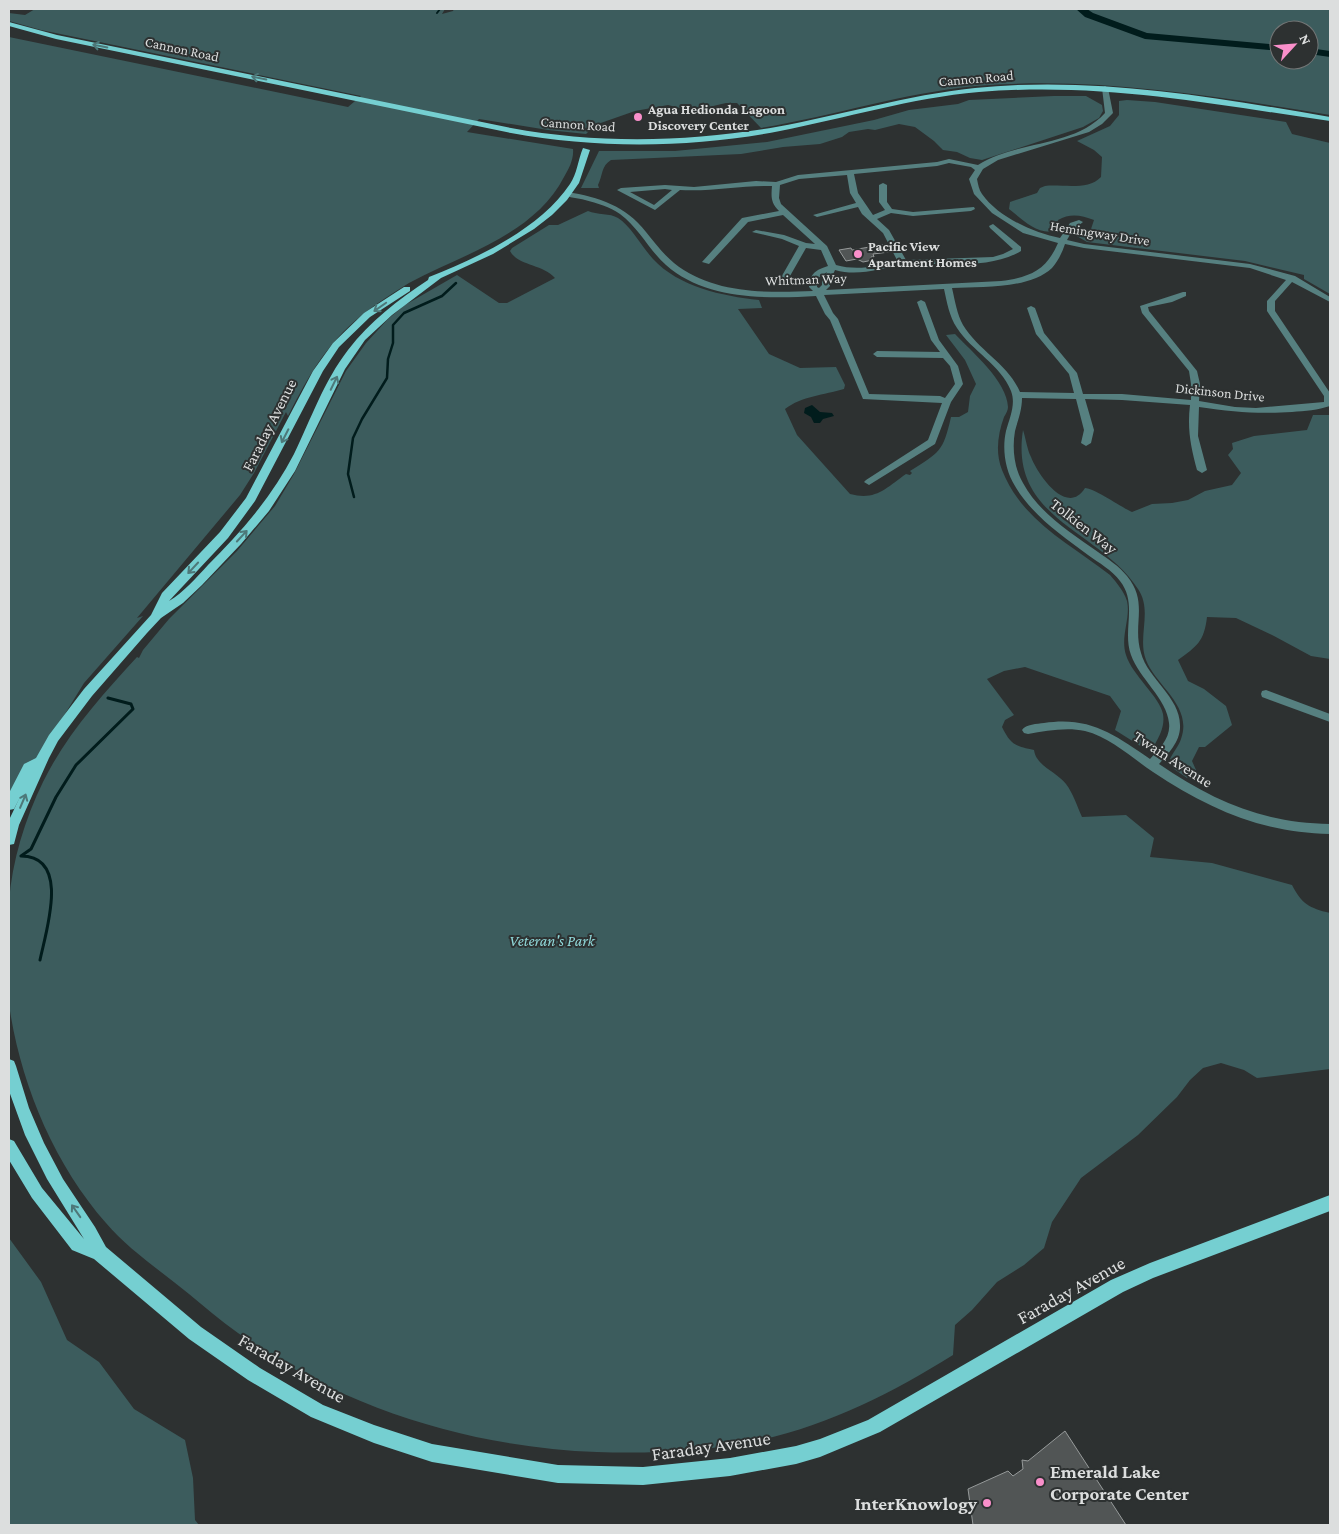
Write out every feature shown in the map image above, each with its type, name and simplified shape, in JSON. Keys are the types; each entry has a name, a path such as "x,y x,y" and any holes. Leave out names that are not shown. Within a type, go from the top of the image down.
{"main road":[{"name":"Cannon Road","path":"9,24 56,37 358,99 531,141 587,146 662,147 746,140 772,137 934,102 983,95 1059,92 1106,91 1170,94 1330,119"},
{"name":"Cannon Road","path":"9,32 66,46 474,127"},
{"name":"Cannon Road","path":"1106,91 1330,125"},
{"name":"Faraday Avenue","path":"9,840 13,825 38,770 38,762 62,726 155,617 166,596 224,535 251,500 318,371 336,344 367,315 392,298 416,284 438,276 524,232 547,215 576,182 587,146"},
{"name":"Faraday Avenue","path":"155,617 179,600 217,563 273,499 290,472 340,370 360,339 386,313 438,276"},
{"name":"Faraday Avenue","path":"9,805 28,766 38,762"},
{"name":"Faraday Avenue","path":"9,1066 17,1097 32,1137 52,1174 92,1233 100,1253"},
{"name":"Faraday Avenue","path":"9,1146 37,1193 78,1244 100,1253 195,1333 254,1374 317,1411 358,1428 432,1453 548,1473 643,1476 730,1467 796,1455 820,1448 888,1418 960,1379 1117,1286 1150,1271 1330,1203"}],"street":[{"path":"678,188 655,208 621,190 665,187 694,189 756,183 776,184 798,177 937,164 949,161 959,167 979,169 1000,158 1098,125 1109,113 1106,91"},
{"name":"Hemingway Drive","path":"979,169 973,179 978,194 995,211 1026,231 1084,246 1250,266 1276,272 1304,283 1330,300"},
{"path":"850,172 854,193 872,218 886,232 903,263"},
{"path":"776,184 775,198 784,212 824,248 833,268"},
{"path":"882,185 883,202 890,211"},
{"name":"Whitman Way","path":"567,194 598,201 617,209 636,226 667,263 678,271 705,284 756,295 1001,283 1034,276 1049,267 1064,242 1067,231 1079,222"},
{"path":"817,215 861,204"},
{"path":"872,218 890,211 913,214 971,208"},
{"path":"706,262 745,220 784,212"},
{"path":"947,402 940,399 866,397 834,319 829,314 819,293 813,287 814,277 820,272 833,268 847,271 862,271 903,263 993,259 1006,256 1018,249 993,226"},
{"path":"756,232 784,237 804,245 824,248"},
{"path":"784,281 804,245"},
{"path":"819,293 826,286 826,281 833,268"},
{"name":"Dickinson Drive","path":"1016,395 1122,397 1194,403 1235,410 1256,411 1319,407 1328,404 1328,396 1271,311 1271,301 1292,278"},
{"path":"947,286 954,316 963,332 1010,381 1016,395"},
{"path":"1183,294 1144,306 1145,311 1193,370 1196,380 1193,426 1194,444 1202,470"},
{"path":"869,482 932,442 947,402 959,384 954,366 935,340 921,302"},
{"path":"1031,308 1040,334 1072,373 1089,430 1086,443"},
{"path":"877,354 946,355"},
{"name":"Tolkien Way","path":"1016,395 1018,407 1010,436 1010,468 1022,490 1041,514 1056,527 1116,570 1132,592 1136,610 1134,652 1144,673 1168,706 1175,723 1172,742 1151,765"},
{"path":"1266,694 1330,718"},
{"name":"Twain Avenue","path":"1028,730 1060,725 1086,727 1118,743 1184,788 1212,803 1259,820 1310,830 1330,829"}],"green space":[{"path":"35,9 445,9 442,14 454,9 1330,9 1330,115 1154,90 1110,86 1021,84 949,89 761,128 737,103 726,103 692,111 668,105 635,111 595,125 586,134 479,119 467,132 573,149 573,156 569,167 551,197 535,214 496,241 430,272 385,298 338,337 319,361 288,416 286,412 254,473 240,495 137,618 143,616 84,683 9,805 9,37 348,107 361,96 41,30 9,21 9,13 25,15"},
{"path":"1086,96 1102,105 1103,111 1099,118 1083,127 982,160 970,158 957,152 943,150 915,127 899,124 875,130 868,129 849,132 842,137 820,144 783,147 741,154 611,160 604,168 598,185 599,188 581,188 599,151 675,151 767,142 874,120 909,110 958,104 969,100"},
{"path":"1119,101 1155,102 1286,122 1292,134 1330,143 1330,294 1304,279 1304,275 1245,261 1087,242 1075,235 1080,229 1091,229 1094,220 1085,217 1067,216 1058,220 1055,231 1042,231 1030,225 1009,209 1010,202 1037,193 1040,188 1045,186 1089,184 1101,177 1102,157 1094,150 1077,141 1110,126 1119,115"},
{"name":"Veteran's Park","path":"588,211 611,215 622,221 653,259 675,277 716,293 759,300 762,308 738,309 769,354 800,368 836,367 845,385 844,389 799,401 785,409 797,435 850,494 867,496 874,494 906,474 910,475 912,473 910,471 939,450 945,438 951,417 959,417 968,412 970,396 976,384 965,360 946,335 955,334 988,368 1002,387 1006,397 1008,408 1000,430 998,450 1002,470 1011,488 1034,517 1048,530 1110,575 1122,590 1128,607 1124,641 1126,655 1129,663 1157,700 1163,714 1163,726 1154,746 1142,747 1115,730 1121,711 1110,696 1025,667 1004,671 987,679 1014,715 1005,720 1002,727 1008,738 1018,746 1034,750 1043,765 1066,784 1082,817 1126,815 1154,838 1150,857 1212,863 1292,885 1299,897 1307,904 1330,913 1330,1069 1257,1078 1244,1070 1221,1063 1203,1068 1190,1080 1177,1097 1138,1135 1081,1178 1052,1222 1044,1248 1024,1265 997,1282 972,1310 955,1325 953,1355 907,1382 860,1406 812,1425 741,1444 679,1451 617,1453 549,1449 455,1432 409,1419 320,1383 238,1333 115,1233 71,1176 43,1124 32,1096 15,1040 9,1004 9,902 16,856 25,825 43,782 62,748 85,716 137,657 139,658 143,650 169,619 237,551 275,506 294,474 346,371 366,343 388,319 405,305 457,275 499,303 507,303 555,278 544,270 519,260 510,251 549,225 558,225"},
{"path":"1313,415 1330,415 1330,659 1311,656 1236,618 1207,617 1202,638 1178,660 1188,681 1204,689 1226,706 1232,725 1205,747 1199,747 1192,761 1196,770 1187,778 1174,769 1170,759 1181,739 1182,716 1178,706 1157,679 1146,660 1143,642 1145,615 1142,597 1138,589 1121,569 1061,521 1043,504 1030,484 1022,460 1023,430 1028,451 1035,465 1046,482 1054,490 1062,496 1070,498 1078,496 1085,488 1089,489 1132,512 1152,504 1188,500 1205,491 1232,485 1241,473 1228,455 1233,449 1232,443 1254,436 1307,430"},
{"path":"9,1238 41,1282 67,1340 99,1362 134,1409 185,1440 193,1478 195,1520 199,1525 9,1525"}],"shaded area":[{"path":"812,405 820,412 832,413 834,416 823,419 820,423 814,423 811,417 804,413 805,408"}],"building":[{"name":"Pacific View Apartment Homes","path":"887,244 889,252 873,254 874,257 871,257 873,260 863,262 857,259 846,261 839,250 851,248 852,250"},
{"name":"Emerald Lake Corporate Center","path":"1065,1431 1126,1525 973,1525 968,1489 1008,1471 1013,1476 1023,1469 1022,1460 1028,1461"}],"waterway":[{"path":"437,13 440,9"},
{"path":"1081,9 1089,15 1145,36 1269,47"},
{"path":"1319,52 1330,54"},
{"path":"354,497 348,474 353,438 362,419 387,378 388,359 393,343 393,325 404,313 442,296 456,283"},
{"path":"40,960 50,914 51,881 46,868 36,859 21,856 31,849 56,797 76,765 133,709 131,704 108,698"}],"place":[{"name":"Agua Hedionda Lagoon Discovery Center","path":"638,117"},
{"name":"Pacific View Apartment Homes","path":"858,254"},
{"name":"Emerald Lake Corporate Center","path":"1040,1482"},
{"name":"InterKnowlogy","path":"987,1503"}]}
